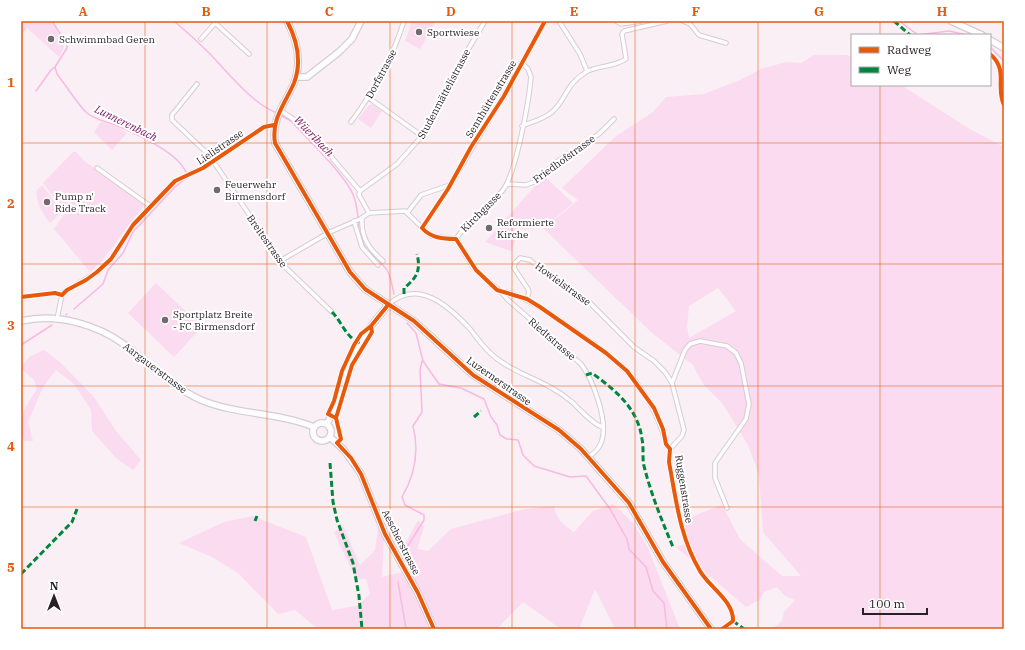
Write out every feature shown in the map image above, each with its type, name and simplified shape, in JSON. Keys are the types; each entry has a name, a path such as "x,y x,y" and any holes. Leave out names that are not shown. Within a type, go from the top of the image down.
{"main road":[{"path":"287,21 298,51 296,77 307,77 339,52 352,39 361,21"},
{"path":"950,21 980,34"},
{"path":"991,41 1004,48"},
{"name":"Luzernerstrasse","path":"296,77 278,113 274,125 273,135 277,148 327,234 357,281 365,289 414,321 430,334 473,375 559,430 589,457 629,504 672,576 711,629"},
{"path":"327,424 335,408 344,375 351,357 371,326 388,305"},
{"name":"Aargauerstrasse","path":"21,321 41,318 58,319 94,328 117,340 166,379 201,400 226,408 287,419 314,427"},
{"path":"320,422 327,424 331,430 330,437 326,440 318,440 313,435 314,427 320,422"},
{"name":"Aescherstrasse","path":"330,437 344,450 361,474 386,534 415,587 434,629"}],"street":[{"name":"Dorfstrasse","path":"351,122 369,98 390,61 404,21"},
{"name":"Studenmättelistrasse","path":"360,191 397,164 422,136 463,58 485,21"},
{"name":"Sennhüttenstrasse","path":"408,212 421,195 450,185 545,21"},
{"path":"559,21 580,54 587,71"},
{"path":"616,21 621,24 641,21"},
{"path":"522,126 547,116 553,111 572,83 587,71 620,63 626,59 627,57 622,34 624,31 667,21"},
{"path":"683,21 690,24 699,35 726,43"},
{"path":"201,39 215,22 249,54"},
{"name":"Kirchgasse","path":"408,212 429,234 436,237 456,239 465,228 498,196 507,184 514,164 531,77 528,69 522,63"},
{"name":"Breitestrasse","path":"198,84 171,118 209,155 280,261 332,312"},
{"path":"369,98 422,136"},
{"path":"278,113 296,121 323,149 329,152 333,159 360,191 359,195 369,213"},
{"name":"Friedhofstrasse","path":"507,184 526,185 534,182 555,163 599,134 614,119"},
{"name":"Lielistrasse","path":"58,319 62,295 64,292 97,272 111,258 133,225 175,181 198,171 264,127 274,125"},
{"path":"97,168 150,206"},
{"path":"280,261 327,234 358,220 369,213 399,210 408,212"},
{"path":"358,220 366,242 374,253 383,261"},
{"path":"358,220 362,247 378,265"},
{"name":"Riedtstrasse","path":"456,239 476,270 498,290 505,294 507,299 580,364 588,374 598,399 603,438 600,445 589,457"},
{"name":"Howielstrasse","path":"527,299 529,292 528,289 516,274 514,268 515,263 520,258 530,260 548,275 588,301 634,347 654,361 665,372 672,383"},
{"name":"Ruggenstrasse","path":"505,294 507,292 527,299 606,353 627,371 654,408 663,429 666,444 670,449 669,462 687,548 700,572 731,609 733,621 722,629"},
{"path":"388,305 404,294 413,293 428,296 448,309 461,320 486,350 496,358 556,390 602,427"},
{"path":"670,449 682,436 684,430 672,383 685,350 694,342 707,341 727,346 736,352 741,363 749,404 748,413 738,432 715,462 716,478 727,508"}],"shaded area":[{"name":"Schwimmbad Geren","path":"21,21 51,21 61,34 64,42 64,46 59,57 27,28 21,34"},
{"name":"Sportwiese","path":"412,21 431,21 435,23 420,49 405,41"},
{"path":"814,55 846,55 851,57 851,86 903,86 968,128 1004,147 1004,629 772,629 782,621 784,612 795,600 785,596 777,587 764,592 759,600 746,607 676,547 688,543 683,520 722,505 740,539 782,576 801,576 763,532 759,475 748,445 722,403 703,384 693,365 652,333 544,229 578,200 562,188 615,137 653,112 666,97 704,94 740,80 763,68 787,62 801,63","holes":["718,288 736,311 689,338 687,327 689,306"]},
{"path":"372,104 382,111 371,128 358,119 369,105"},
{"path":"101,122 118,127 127,133 112,150 94,132"},
{"path":"73,152 76,152 84,161 146,204 106,256 90,272 54,229 64,214 66,208 57,201 43,183"},
{"path":"544,176 573,203 544,228 520,229 511,251 485,242"},
{"name":"Pump n' Ride Track","path":"42,185 62,212 50,223 42,212 37,199 37,190"},
{"name":"Sportplatz Breite - FC Birmensdorf","path":"156,283 202,327 174,357 128,313"},
{"path":"44,350 61,363 93,396 116,431 141,460 133,470 117,459 92,431 91,410 74,384 56,370 43,387 28,422 33,441 24,441 21,420 37,389 34,380 21,368 29,357"},
{"path":"613,504 633,523 648,548 680,629 615,629 595,589 579,629 561,629 523,602 497,629 318,629 295,610 278,614 238,573 212,557 179,543 224,522 253,516 306,537 332,610 357,606 370,594 366,579 356,579 334,532 343,526 360,565 375,550 378,528 384,539 382,577 415,569 391,539 405,544 418,520 424,527 417,549 428,551 451,529 525,509 554,506 556,515 574,532 593,511"}],"waterway":[{"name":"Lunnerenbach","path":"52,21 67,44 67,48 55,67 57,74 75,100 87,113 94,117 136,134 166,151 181,165 186,172"},
{"name":"Wüeribach","path":"174,21 204,48 249,95 267,108 277,113"},
{"path":"899,21 917,34"},
{"path":"926,34 949,31 962,34"},
{"path":"991,48 1004,61 1004,66"},
{"path":"36,91 51,70 55,67"},
{"name":"Wüeribach","path":"280,115 291,121 335,168 350,188 358,214 359,231"},
{"name":"Lunnerenbach","path":"74,309 103,284 108,270 123,253 133,232 175,187 184,180"},
{"name":"Wüeribach","path":"361,239 369,252 387,270 394,294"},
{"name":"Wüeribach","path":"407,323 416,333 423,361 439,384 461,388 484,399 491,417 497,425 500,435 507,439 518,440 523,455 534,466 570,477 586,476 610,509 627,539 629,549 646,567 653,591 664,603 667,629"},
{"name":"Lunnerenbach","path":"21,345 52,325"},
{"path":"406,549 424,520 424,515 405,505 402,497 410,480 415,462 416,444 413,426 422,412 420,370 422,361"},
{"path":"398,582 406,629"}],"marked path":[{"path":"894,21 909,34"},
{"path":"404,294 404,288 412,281 417,273 417,254"},
{"path":"332,312 348,334 355,341 360,343"},
{"path":"586,375 592,373 609,386 624,401 636,418 642,439 643,463 657,507 673,547"},
{"path":"474,417 481,411"},
{"path":"330,463 333,502 337,520 353,563 359,596 362,629"},
{"path":"21,574 72,522 77,509"},
{"path":"255,521 257,516"},
{"path":"733,621 744,629"}],"cycle path":[{"path":"287,21 296,43 298,67 294,83 277,119 274,134 275,143 350,272 365,289 414,321 473,375 559,430 581,449 629,503 663,562 711,629"},
{"path":"545,21 504,96 471,147 448,189 422,228 433,236 446,239 456,239 476,270 497,290 527,299 540,307 606,353 627,371 654,408 663,429 666,444 670,449 669,462 683,532 693,558 704,577 730,607 733,621 722,629"},
{"path":"991,55 999,66 1001,92 1004,105"},
{"path":"21,297 55,293 62,295 67,290 86,280 111,259 133,225 175,181 203,168 264,127 274,125"},
{"path":"336,418 328,414 334,401 342,371 354,345 361,334 371,326 388,305"},
{"path":"371,326 372,332 352,365 336,418 341,439 337,443 351,458 361,474 385,534 418,593 434,629"}],"place":[{"name":"Sportwiese","path":"419,32"},
{"name":"Schwimmbad Geren","path":"51,39"},
{"name":"Feuerwehr Birmensdorf","path":"217,190"},
{"name":"Pump n' Ride Track","path":"47,202"},
{"name":"Reformierte Kirche","path":"489,228"},
{"name":"Sportplatz Breite - FC Birmensdorf","path":"165,320"}]}
